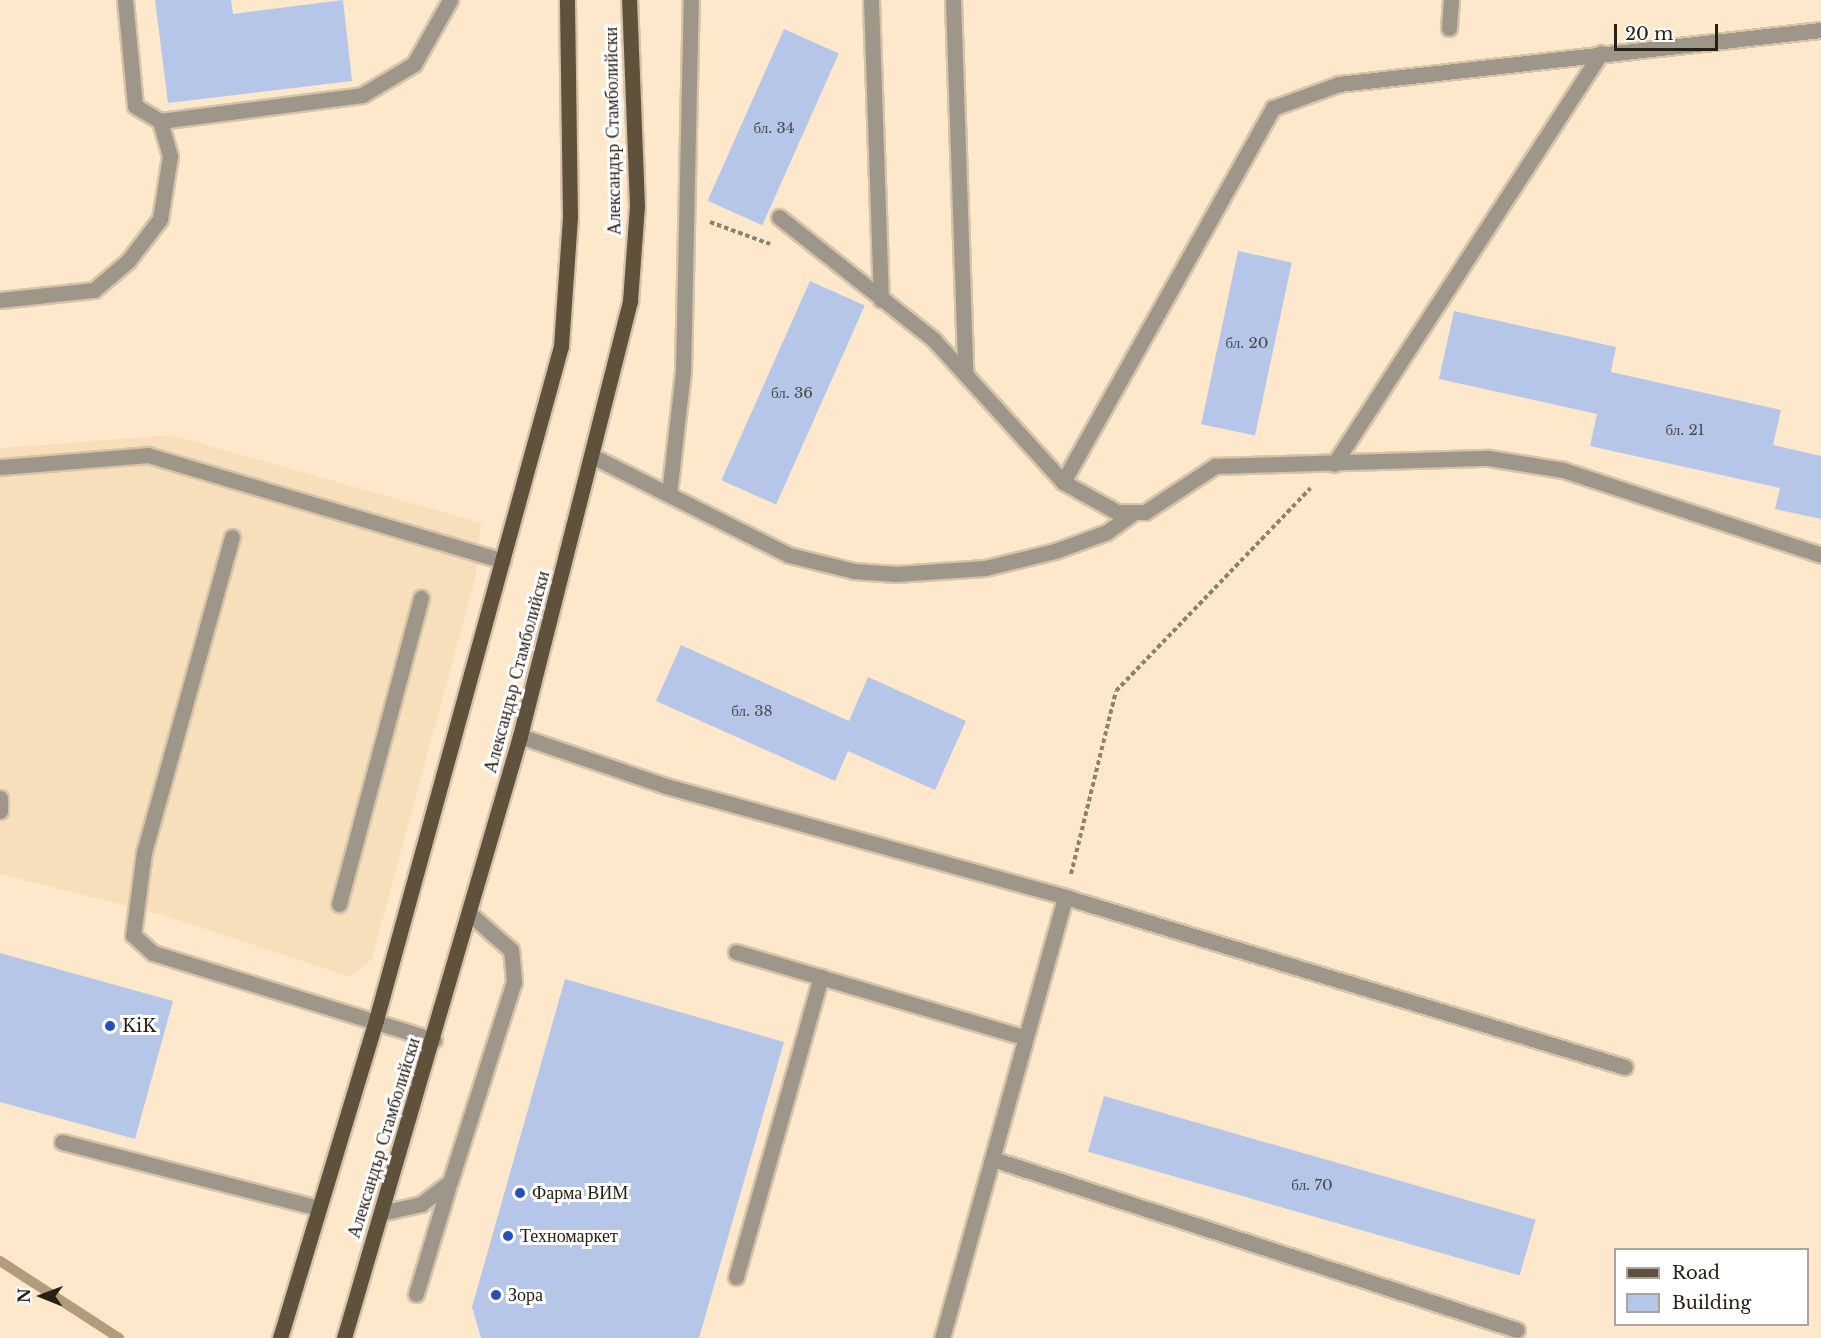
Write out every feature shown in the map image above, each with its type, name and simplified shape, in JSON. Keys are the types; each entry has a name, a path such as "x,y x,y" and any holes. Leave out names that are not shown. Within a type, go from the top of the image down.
{"main road":[{"path":"281,1334 376,1020 561,346 570,217 567,0"},
{"name":"Александър Стамболийски","path":"344,1338 434,1040 520,736 594,457 630,301 637,182 629,0"}],"street":[{"path":"125,0 135,106 160,121 362,95 414,64 450,0"},
{"path":"669,494 683,372 691,0"},
{"path":"871,0 881,300"},
{"path":"953,0 964,370"},
{"path":"1449,28 1450,0"},
{"path":"1063,482 1273,108 1339,84 1821,30"},
{"path":"1334,464 1601,53"},
{"path":"0,300 94,290 128,261 160,219 170,156 160,121"},
{"path":"779,217 964,370 1063,482 1117,512 1132,514 1145,512 1215,466 1489,458 1563,470 1821,555"},
{"path":"0,467 148,455 503,561"},
{"path":"594,457 789,555 854,571 896,574 985,568 1055,551 1107,532 1132,514"},
{"path":"232,537 144,852 133,935 153,953 376,1020 434,1040"},
{"path":"339,904 421,598"},
{"path":"520,736 666,786 1065,897 1625,1067"},
{"path":"0,798 0,811"},
{"path":"942,1338 1065,897"},
{"path":"416,1294 514,982 511,950 470,914"},
{"path":"736,952 1026,1038"},
{"path":"736,1277 821,977"},
{"path":"62,1142 319,1208"},
{"path":"993,1159 1517,1330"},
{"path":"381,1212 421,1204 450,1182"}],"path":[{"path":"686,212 770,244 779,217"},
{"path":"1065,897 1116,691 1334,464"}],"shaded area":[{"path":"172,435 481,523 476,575 372,959 350,977 163,915 0,874 0,448"}],"building":[{"path":"155,0 231,0 233,14 343,0 352,81 168,103"},
{"path":"784,29 839,53 762,225 708,201"},
{"path":"1238,251 1292,262 1255,436 1201,424"},
{"path":"810,281 865,305 776,505 721,480"},
{"path":"1454,311 1616,347 1611,372 1781,410 1773,445 1821,456 1821,519 1775,509 1780,488 1590,446 1597,414 1439,379"},
{"path":"681,645 849,721 868,677 966,721 935,790 848,751 835,781 656,701"},
{"path":"0,953 173,1001 135,1139 0,1102"},
{"path":"565,979 784,1042 699,1338 481,1338 472,1307"},
{"path":"1104,1096 1536,1220 1520,1276 1088,1152"}],"waterway":[{"path":"0,1261 119,1338"}],"place":[{"name":"KiK","path":"110,1026"},
{"name":"Фарма ВИМ","path":"520,1193"},
{"name":"Техномаркет","path":"508,1236"},
{"name":"Зора","path":"496,1295"}]}
